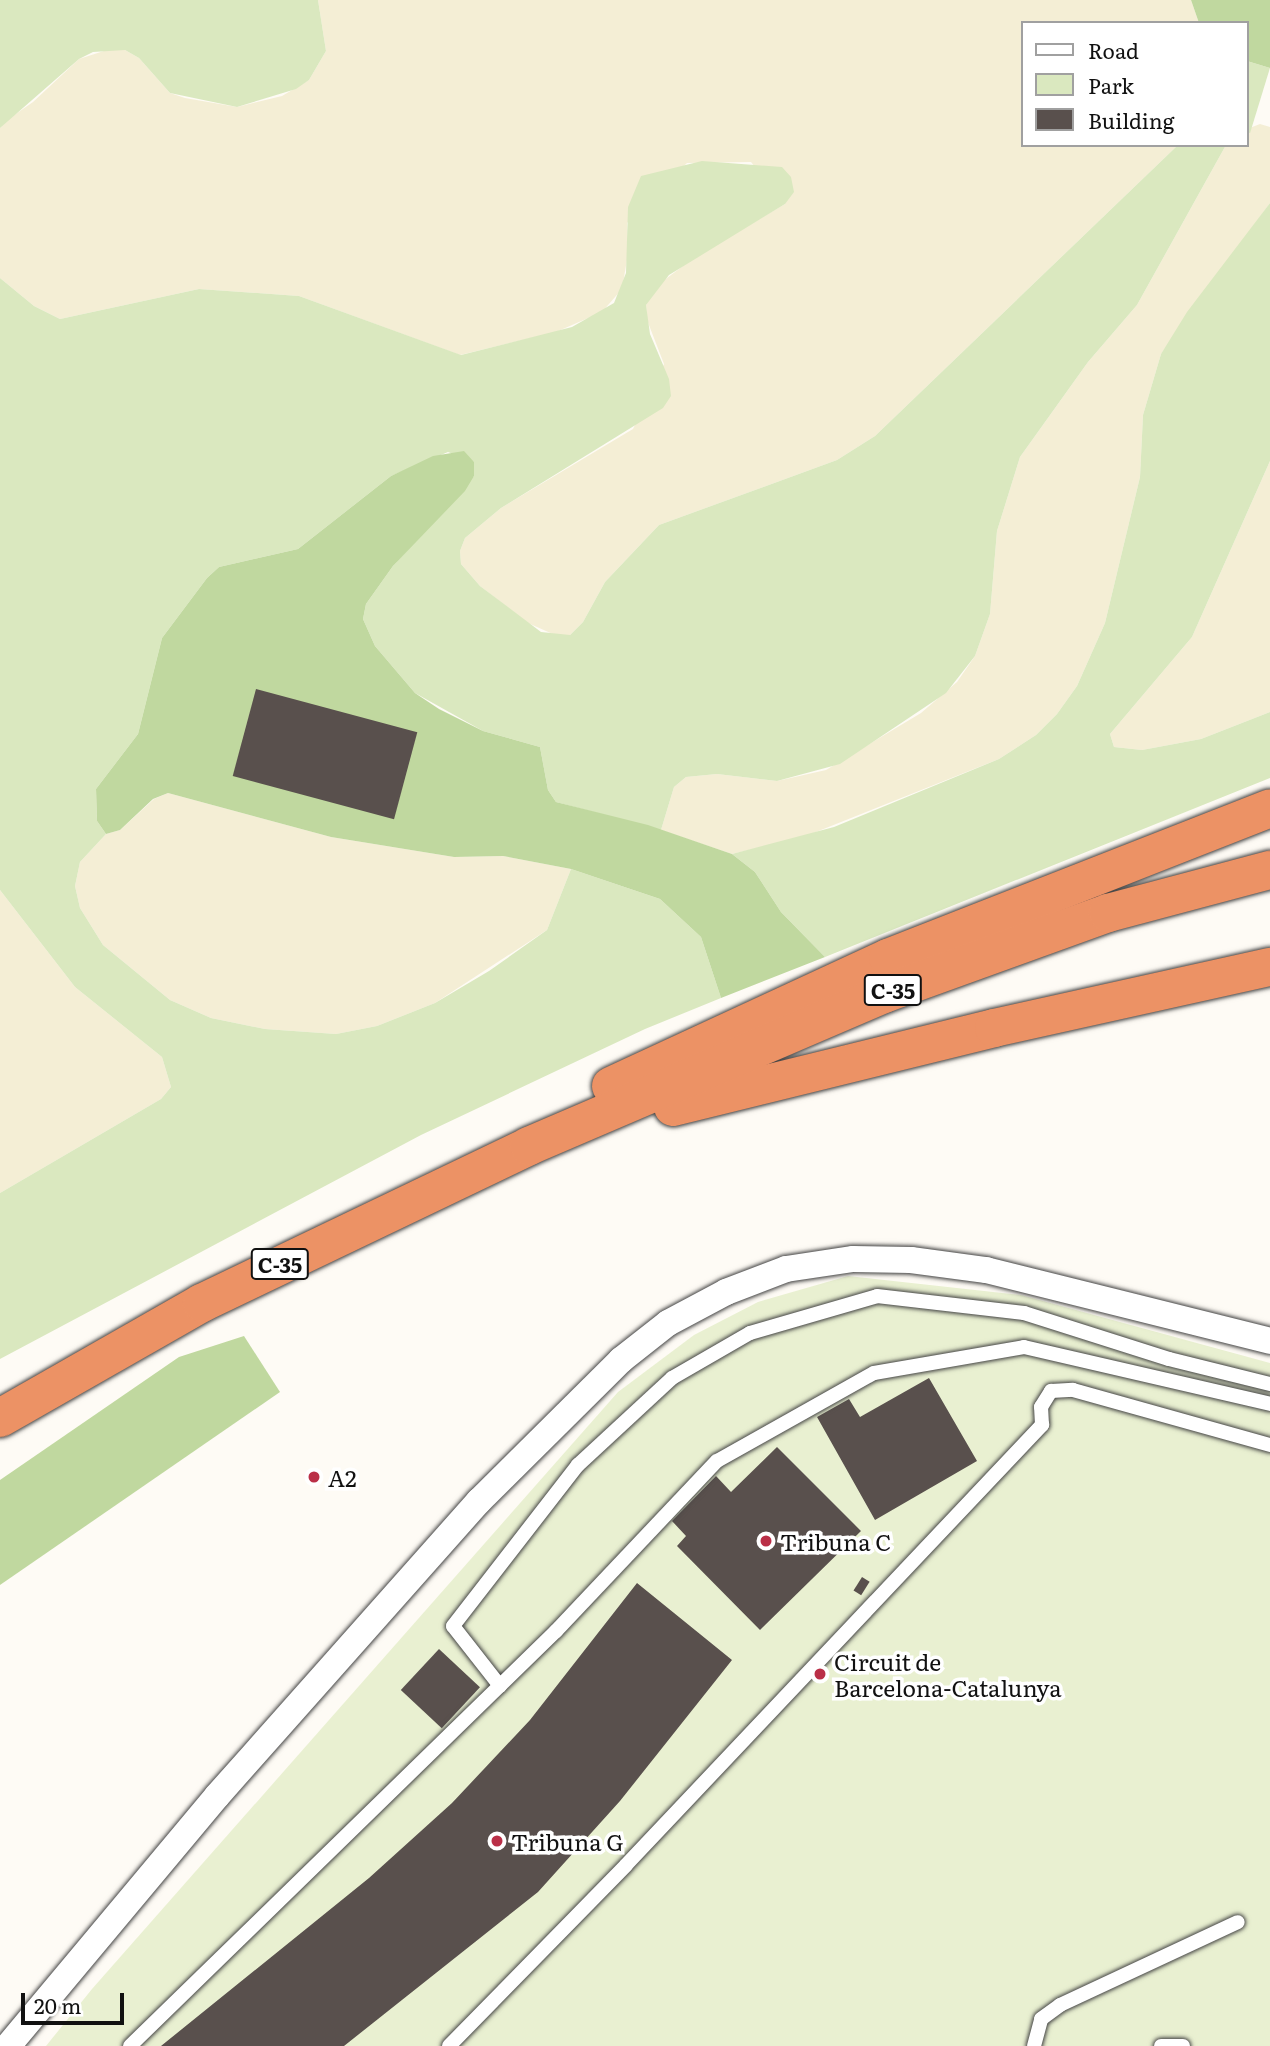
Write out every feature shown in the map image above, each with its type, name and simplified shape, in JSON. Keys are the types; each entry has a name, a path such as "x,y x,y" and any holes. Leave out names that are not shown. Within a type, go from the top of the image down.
{"highway":[{"path":"529,1146 612,1086 742,1023 888,958 1270,808"},
{"name":"C-35","path":"0,1418 202,1303 529,1146 884,993 1108,913 1270,870"},
{"path":"529,1146 754,1085 1270,967"},
{"path":"0,1409 38,1395"}],"street":[{"path":"8,2046 218,1796 479,1501 621,1360 668,1323 726,1292 786,1269 853,1259 911,1260 986,1270 1270,1341"}],"lane":[{"path":"500,1686 453,1626 578,1465 672,1378 750,1333 877,1296 1024,1312 1169,1359 1270,1384"},
{"path":"130,2046 500,1686 717,1461 874,1373 1024,1347 1270,1404"},
{"path":"449,2046 626,1865 1042,1425 1041,1407 1051,1391 1073,1390 1270,1445"},
{"path":"1034,2046 1041,2019 1060,2005 1238,1922"},
{"path":"1161,2046 1183,2046"}],"shaded area":[{"path":"318,0 1191,0 1198,21 1021,21 1021,147 1176,147 875,436 837,460 659,525 605,582 583,622 570,635 555,635 528,623 480,586 461,564 460,551 465,538 501,508 633,429 664,364 647,320 646,305 655,287 695,257 785,204 751,162 687,163 627,223 628,254 622,289 602,312 556,332 460,355 299,296 199,289 60,319 34,306 0,278 0,128 33,102 79,59 107,50 125,50 139,58 170,93 237,107 282,96 309,80 326,51"},
{"path":"1260,124 1270,127 1270,203 1161,354 1143,415 1140,477 1105,623 1077,686 1057,714 1036,735 999,759 806,836 732,854 661,830 674,787 686,777 717,774 777,781 826,770 921,713 957,682 975,656 990,614 997,531 1020,457 1088,362 1137,305 1225,147 1249,147 1249,128"},
{"path":"1270,461 1270,712 1201,739 1142,750 1114,747 1110,734 1192,637"},
{"path":"168,793 331,837 454,857 503,856 571,869 547,930 435,1003 377,1026 336,1034 265,1029 211,1018 170,1000 103,945 80,908 75,886 80,862 106,834 120,830 154,799"},
{"path":"0,890 75,987 162,1057 171,1087 161,1099 0,1193"}],"green space":[{"path":"0,0 318,0 326,51 309,80 296,89 237,107 170,93 139,58 125,50 93,52 79,59 0,128"},
{"path":"1191,0 1270,0 1270,68 1249,62 1249,21 1198,21"},
{"path":"1249,62 1270,68 1250,133 1249,133"},
{"path":"1176,147 1225,147 1137,305 1088,362 1020,457 997,531 990,614 975,656 946,693 840,764 777,781 717,774 686,777 674,787 661,830 556,802 548,790 540,747 483,731 415,693 375,646 363,619 366,604 393,566 474,476 474,462 448,452 391,476 298,549 219,567 207,578 162,638 138,734 96,789 97,821 106,834 80,862 75,886 80,908 103,945 170,1000 211,1018 265,1029 336,1034 377,1026 435,1003 489,971 547,930 571,869 660,899 701,937 721,998 645,1029 421,1135 0,1359 0,1193 161,1099 171,1087 162,1057 75,987 0,890 0,278 34,306 60,319 199,289 299,296 461,355 572,327 614,303 626,273 628,207 641,176 702,161 782,167 791,177 794,192 785,204 669,275 646,305 650,334 669,379 671,396 663,408 501,508 465,538 460,551 461,564 480,586 541,632 570,635 583,622 605,582 659,525 837,460 875,436"},
{"path":"1270,203 1270,461 1192,637 1110,734 1114,747 1142,750 1201,739 1270,712 1270,778 825,957 781,912 755,872 732,854 834,827 999,759 1036,735 1057,714 1077,686 1105,623 1140,477 1143,415 1161,354 1187,312"},
{"path":"464,451 474,462 474,476 465,491 393,566 366,604 363,619 375,646 415,693 439,709 483,731 540,747 548,790 556,802 648,825 732,854 755,872 781,912 825,957 721,998 701,937 660,899 571,869 503,856 454,857 331,837 168,793 153,799 120,830 106,834 97,821 96,789 138,734 162,638 207,578 219,567 298,549 391,476 433,456"},
{"name":"Circuit de Barcelona-Catalunya","path":"848,1276 1021,1295 1270,1363 1270,2046 46,2046 92,1989 618,1392 694,1335 758,1302"},
{"path":"244,1336 280,1392 0,1585 0,1480 179,1357"}],"building":[{"path":"256,689 417,732 394,819 233,776"},
{"name":"Tribuna C","path":"929,1378 977,1461 875,1520 817,1417 849,1399 860,1417"},
{"name":"Tribuna C","path":"777,1447 861,1531 760,1630 677,1546 686,1536 672,1521 716,1476 731,1492"},
{"path":"862,1577 870,1582 861,1595 854,1591"},
{"name":"Tribuna G","path":"637,1583 732,1660 620,1801 538,1892 344,2046 161,2046 369,1878 452,1803 530,1720"},
{"path":"439,1649 480,1687 442,1728 401,1690"}],"place":[{"name":"A2","path":"314,1477"},
{"name":"Tribuna C","path":"766,1541"},
{"name":"Circuit de Barcelona-Catalunya","path":"820,1674"},
{"name":"Tribuna G","path":"497,1841"}]}
